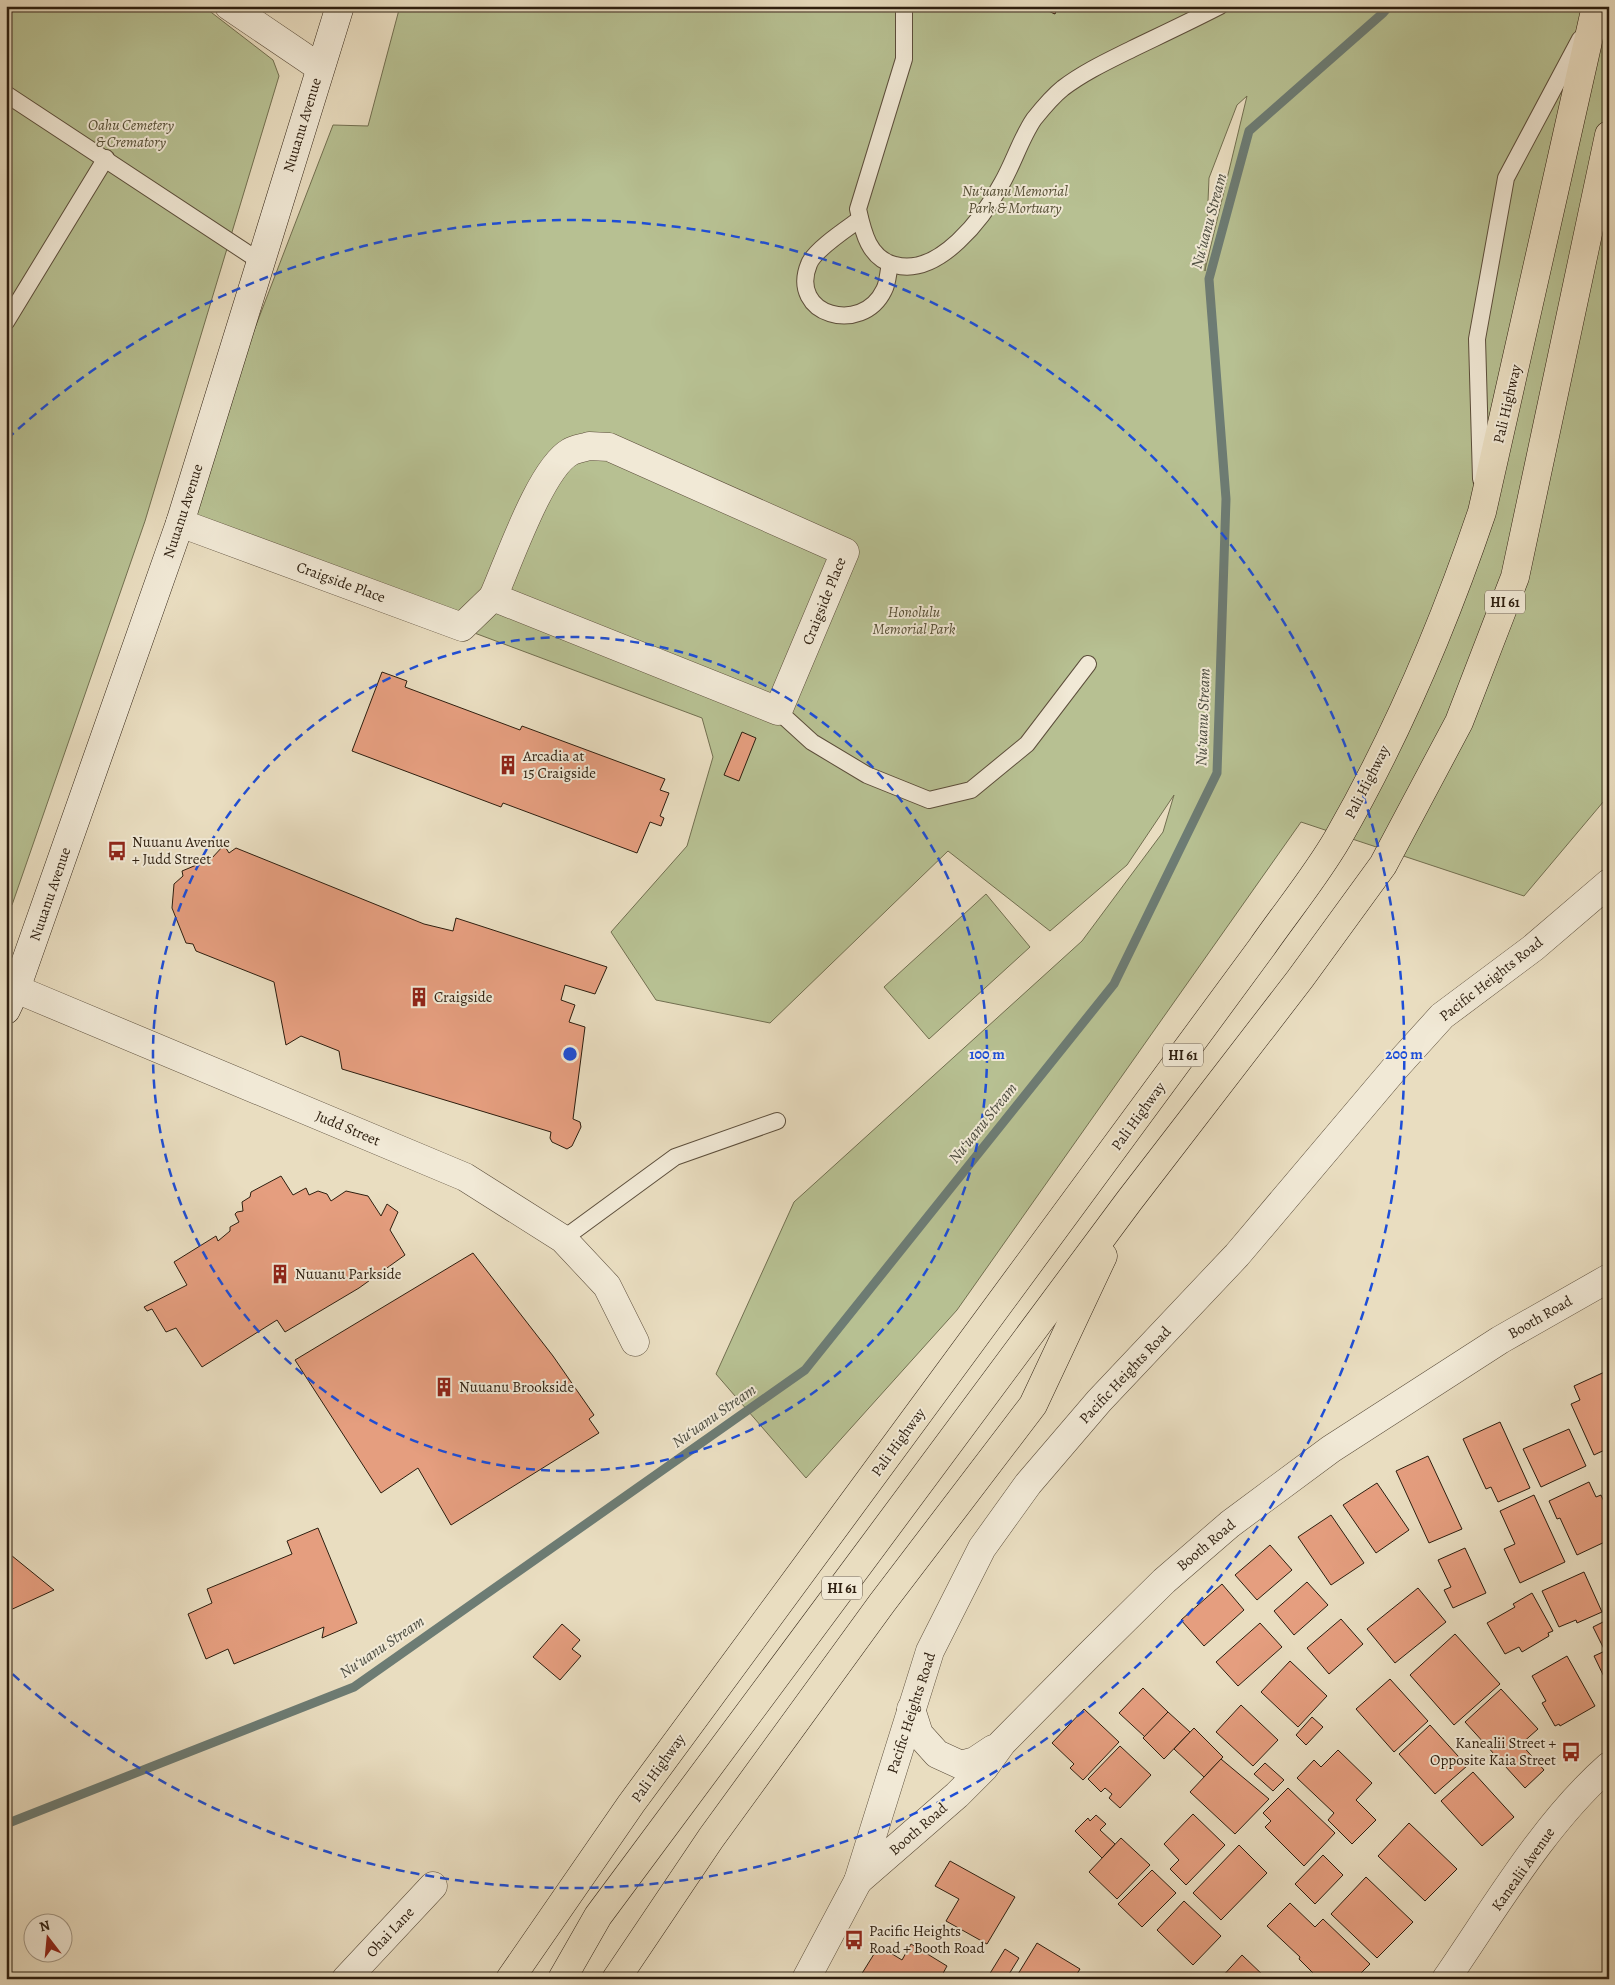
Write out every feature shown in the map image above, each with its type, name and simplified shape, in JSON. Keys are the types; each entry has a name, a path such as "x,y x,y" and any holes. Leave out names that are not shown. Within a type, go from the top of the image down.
{"highway":[{"name":"Pali Highway","path":"510,1979 631,1804 1262,947 1338,839 1406,706 1462,570 1482,512 1596,8"},
{"name":"HI 61","path":"562,1979 598,1916 1129,1201 1300,979 1383,865 1459,722 1515,577 1609,135"},
{"path":"616,1979 711,1838 882,1604 1033,1405 1129,1201"}],"street":[{"path":"228,6 320,68"},
{"name":"Nuuanu Avenue","path":"9,996 180,523 340,6"},
{"name":"Craigside Place","path":"180,523 462,627 494,598 541,487 553,469 570,452 589,446 609,447 845,552 778,711"},
{"path":"494,598 778,711"},
{"name":"Pacific Heights Road","path":"806,1979 858,1881 930,1651 982,1548 1028,1484 1099,1401 1236,1255 1388,1075 1442,1016 1533,948 1609,883"},
{"name":"Judd Street","path":"9,996 465,1177 563,1238 607,1286 635,1342"},
{"name":"Booth Road","path":"858,1881 957,1795 984,1768 1002,1743 1164,1581 1230,1524 1281,1484 1500,1340 1609,1278"},
{"path":"911,1709 917,1729 927,1746 937,1754 961,1765 975,1761 1002,1743"},
{"name":"Kanealii Avenue","path":"1446,1979 1544,1838 1584,1787 1609,1766"},
{"name":"Ohai Lane","path":"346,1979 433,1886"}],"lane":[{"path":"904,6 904,59 858,209 862,229 873,252 890,264 904,268 923,263 944,254 970,229 1002,185 1034,119 1062,89 1094,68 1220,6"},
{"path":"1482,512 1477,340 1506,178 1596,8"},
{"path":"6,94 106,158 261,262"},
{"path":"6,322 106,158"},
{"path":"860,219 834,238 809,262 805,278 808,294 813,304 823,311 836,315 848,317 861,313 874,306 885,290 890,264"},
{"path":"778,711 812,742 867,775 929,800 971,790 1027,744 1088,664"},
{"path":"563,1238 676,1157 777,1121"}],"green space":[{"name":"Oahu Cemetery & Crematory","path":"6,6 203,6 273,60 279,76 145,521 12,905 6,908"},
{"path":"400,6 1609,6 1609,795 1524,896 1301,822 957,1310 806,1478 716,1374 794,1202 1082,941 1163,832 1174,795 1127,865 1050,931 948,851 770,1023 656,1000 611,932 687,846 713,757 702,718 180,523 333,125 368,126","holes":["1247,96 1205,270 1209,178 1237,105"]},
{"path":"986,894 1030,947 929,1039 884,987"}],"building":[{"path":"1037,6 1058,6 1055,14"},
{"name":"Arcadia at 15 Craigside","path":"382,672 407,681 405,687 520,730 522,726 665,779 660,790 669,793 660,816 664,818 661,826 650,822 637,853 503,803 501,807 352,751"},
{"path":"742,732 756,738 739,781 724,775"},
{"name":"Craigside","path":"224,845 229,853 236,848 424,924 453,931 456,918 607,967 595,994 565,985 561,1000 575,1005 569,1022 585,1027 573,1119 580,1122 581,1127 572,1146 567,1149 552,1142 550,1138 551,1132 342,1069 339,1051 301,1036 286,1045 274,982 196,951 193,944 186,943 172,908 174,884 183,876 182,871 211,859"},
{"name":"Nuuanu Parkside","path":"281,1176 293,1195 306,1188 309,1195 318,1191 327,1194 331,1201 346,1191 368,1196 381,1216 387,1204 398,1212 390,1230 405,1255 359,1288 285,1332 277,1320 202,1367 176,1328 166,1332 152,1309 147,1311 144,1307 187,1285 174,1262 216,1236 218,1241 230,1231 230,1227 239,1222 235,1214 243,1211 242,1202 250,1197 251,1192"},
{"name":"Nuuanu Brookside","path":"473,1253 553,1356 594,1415 589,1419 599,1433 451,1525 418,1468 381,1493 295,1360"},
{"path":"1609,1370 1609,1448 1594,1455 1571,1404 1580,1400 1574,1386"},
{"path":"1500,1422 1530,1488 1498,1502 1491,1487 1486,1489 1463,1439"},
{"path":"1569,1429 1586,1466 1541,1487 1523,1449"},
{"path":"1428,1456 1462,1529 1429,1543 1396,1471"},
{"path":"1589,1482 1596,1497 1601,1495 1609,1513 1609,1519 1606,1520 1609,1526 1609,1540 1577,1555 1560,1518 1557,1519 1549,1501"},
{"path":"1377,1483 1409,1530 1376,1553 1343,1505"},
{"path":"1534,1495 1565,1562 1520,1583 1504,1549 1515,1544 1500,1511"},
{"path":"1331,1515 1364,1563 1331,1585 1298,1537"},
{"path":"318,1528 357,1623 322,1638 324,1627 234,1664 228,1649 206,1659 188,1614 212,1603 207,1589 292,1554 287,1541"},
{"path":"1270,1545 1292,1570 1257,1600 1235,1575"},
{"path":"1465,1548 1486,1593 1453,1608 1444,1590 1451,1587 1438,1560"},
{"path":"6,1551 54,1590 6,1612"},
{"path":"1584,1572 1602,1612 1577,1623 1576,1620 1559,1627 1542,1591"},
{"path":"1307,1582 1328,1605 1294,1635 1274,1611"},
{"path":"1222,1584 1244,1610 1204,1646 1181,1620"},
{"path":"1418,1588 1446,1622 1395,1663 1367,1629"},
{"path":"1532,1593 1553,1631 1548,1633 1549,1636 1522,1652 1519,1647 1505,1654 1487,1623 1515,1607 1513,1604"},
{"path":"1341,1619 1363,1644 1329,1674 1307,1648"},
{"path":"1609,1619 1609,1687 1594,1656 1605,1651 1593,1627"},
{"path":"1260,1623 1282,1647 1238,1686 1216,1662"},
{"path":"562,1624 580,1640 572,1649 581,1656 560,1680 533,1657"},
{"path":"1455,1634 1500,1684 1454,1725 1410,1675"},
{"path":"1567,1656 1595,1706 1560,1726 1559,1724 1555,1726 1542,1703 1546,1701 1532,1676"},
{"path":"1290,1661 1327,1696 1298,1727 1261,1692"},
{"path":"1390,1679 1428,1721 1394,1752 1356,1709"},
{"path":"1143,1688 1168,1712 1145,1737 1119,1713"},
{"path":"1501,1689 1538,1729 1521,1744 1544,1770 1525,1788 1465,1722"},
{"path":"1241,1705 1278,1740 1253,1766 1216,1732"},
{"path":"1084,1709 1119,1742 1083,1780 1070,1768 1074,1764 1052,1743"},
{"path":"1168,1712 1190,1732 1164,1759 1143,1738"},
{"path":"1312,1717 1323,1727 1306,1745 1296,1735"},
{"path":"1430,1725 1467,1766 1435,1794 1399,1754"},
{"path":"1194,1728 1223,1757 1204,1777 1174,1749"},
{"path":"1120,1746 1151,1775 1120,1808 1109,1798 1112,1794 1105,1788 1101,1792 1088,1779"},
{"path":"1338,1750 1372,1783 1356,1800 1376,1820 1352,1844 1328,1820 1334,1813 1297,1778 1314,1760 1321,1767"},
{"path":"1221,1759 1269,1799 1235,1834 1190,1792"},
{"path":"1265,1763 1284,1780 1273,1791 1254,1774"},
{"path":"1473,1772 1514,1817 1482,1846 1441,1801"},
{"path":"1288,1788 1335,1833 1304,1866 1265,1827 1271,1821 1263,1813"},
{"path":"1193,1814 1225,1845 1186,1885 1170,1869 1179,1860 1164,1844"},
{"path":"1096,1815 1106,1824 1100,1830 1115,1844 1102,1858 1075,1831 1088,1818 1090,1821"},
{"path":"1409,1823 1457,1869 1425,1901 1378,1856"},
{"path":"1121,1838 1150,1865 1117,1899 1089,1872"},
{"path":"1239,1845 1267,1873 1221,1920 1193,1893"},
{"path":"1323,1855 1343,1875 1315,1904 1295,1884"},
{"path":"950,1861 1015,1897 987,1944 946,1921 959,1899 935,1886"},
{"path":"1152,1870 1176,1893 1142,1927 1118,1904"},
{"path":"1366,1877 1413,1922 1377,1958 1331,1914"},
{"path":"1184,1901 1221,1936 1193,1965 1157,1930"},
{"path":"1290,1903 1315,1927 1323,1919 1370,1964 1360,1974 1364,1979 1319,1979 1299,1959 1300,1957 1267,1926"},
{"path":"1037,1943 1080,1969 1075,1977 1078,1979 1015,1979"},
{"path":"911,1944 947,1966 940,1979 868,1979 861,1975 879,1946 902,1960"},
{"path":"1005,1949 1019,1958 1006,1979 995,1979 989,1975"},
{"path":"1242,1955 1267,1979 1220,1979"}],"waterway":[{"name":"Nuʻuanu Stream","path":"6,1824 354,1687 805,1370 1114,984 1217,773 1226,499 1209,279 1249,131 1389,6"}],"place":[{"name":"Arcadia at 15 Craigside","path":"508,765"},
{"name":"Nuuanu Avenue + Judd Street","path":"117,851"},
{"name":"Craigside","path":"419,997"},
{"name":"Nuuanu Parkside","path":"280,1274"},
{"name":"Nuuanu Brookside","path":"444,1387"},
{"name":"Kanealii Street + Opposite Kaia Street","path":"1571,1752"},
{"name":"Pacific Heights Road + Booth Road","path":"854,1940"}],"park label":[{"name":"Nuʻuanu Memorial Park & Mortuary","path":"1015,200"},
{"name":"Honolulu Memorial Park","path":"914,620"}]}
